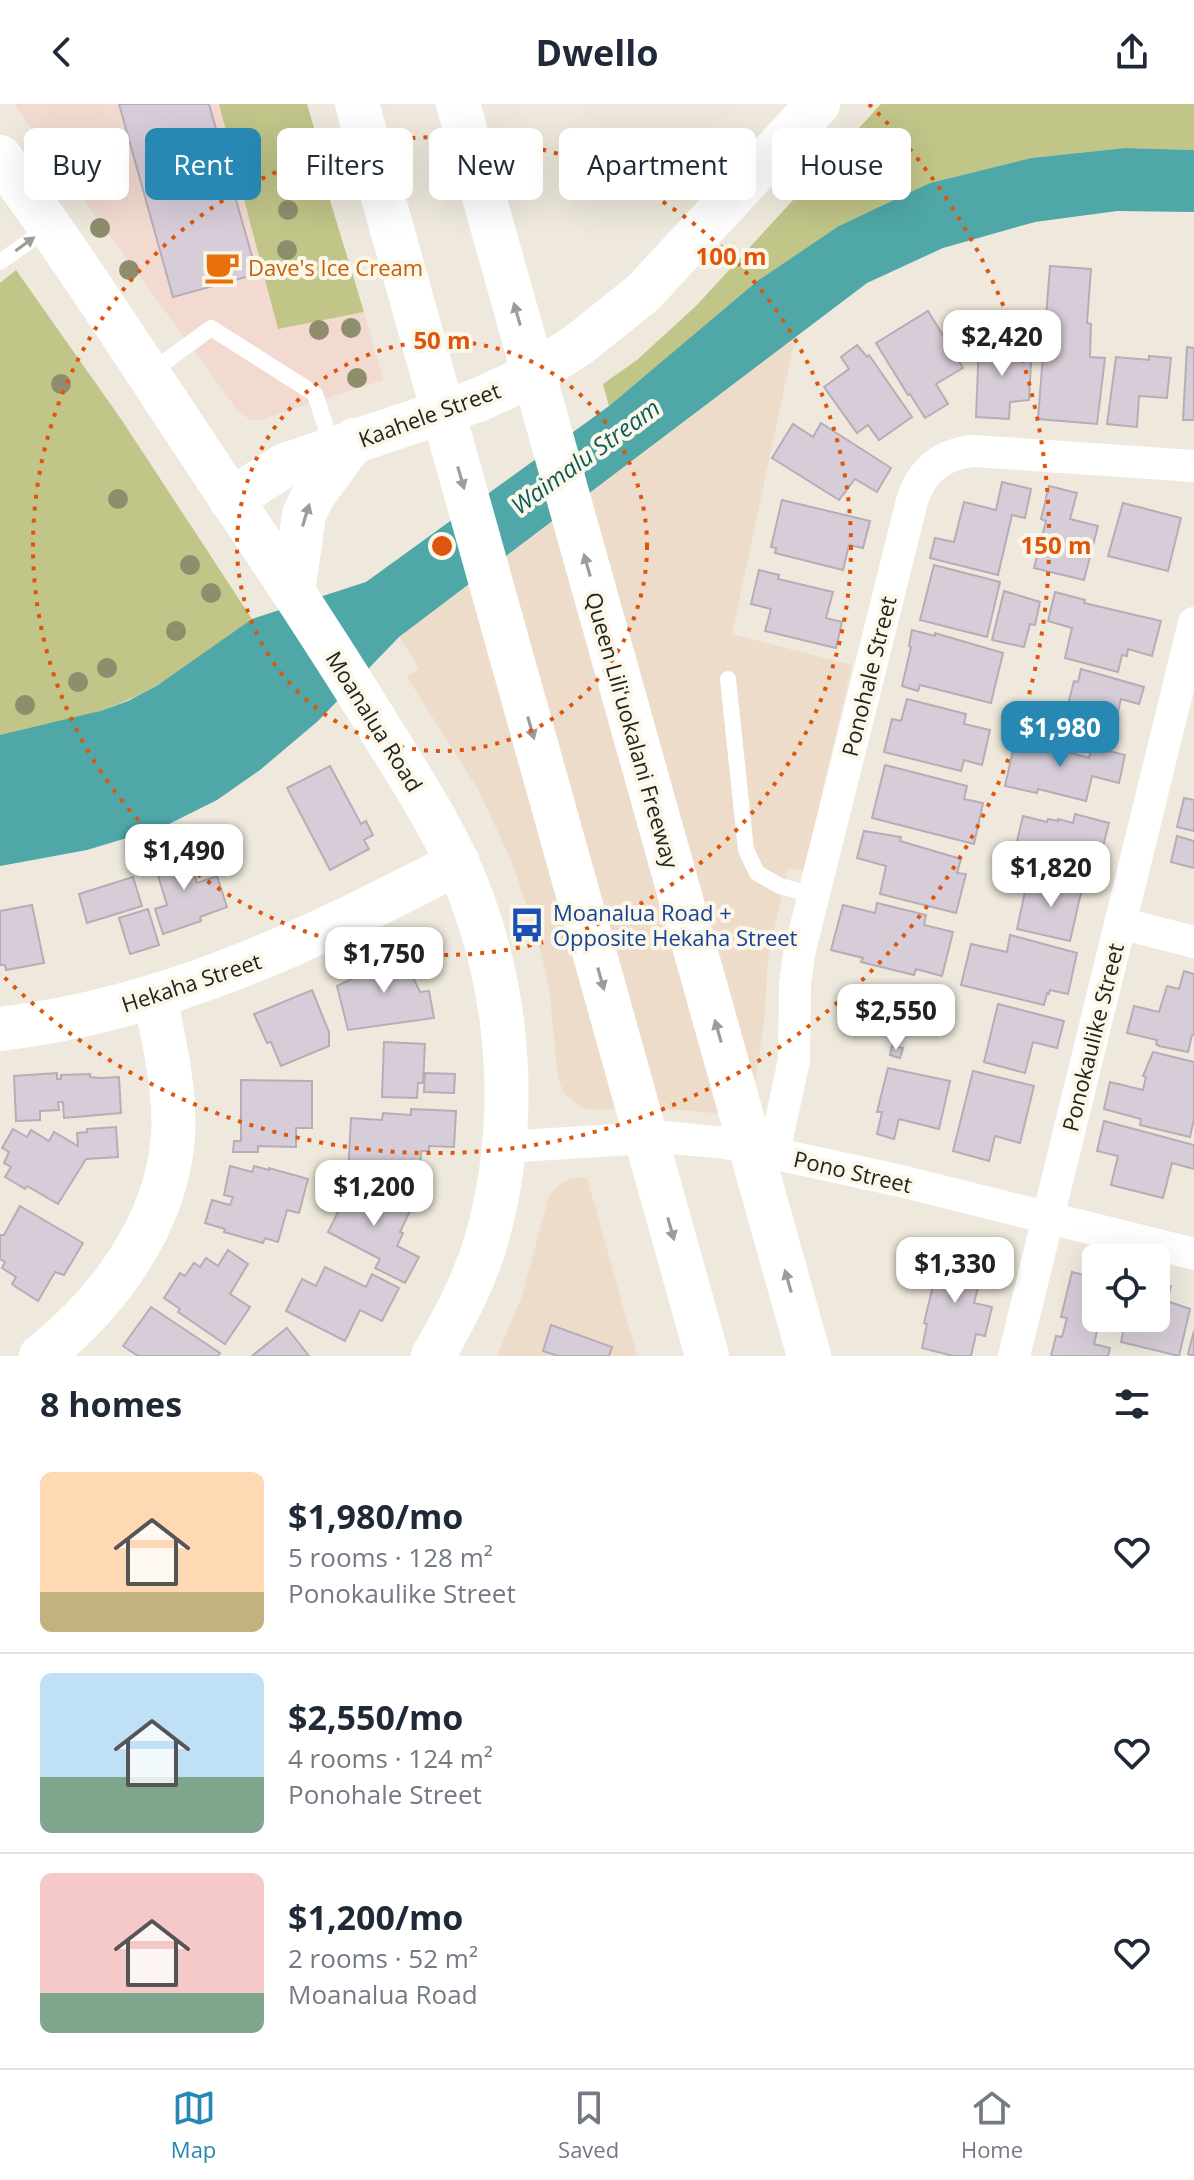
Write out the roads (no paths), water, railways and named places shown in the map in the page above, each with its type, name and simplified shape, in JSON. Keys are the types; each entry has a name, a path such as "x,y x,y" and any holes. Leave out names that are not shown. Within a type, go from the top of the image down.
{"main road":[{"path":"357,104 707,1356"},
{"name":"Queen Liliʻuokalani Freeway","path":"458,104 809,1356"},
{"name":"Kaahele Street","path":"231,500 273,470 478,400 526,378 578,345 643,293 818,104"},
{"name":"Moanalua Road","path":"0,157 50,226 293,592 431,810 458,863 483,931 499,995 506,1067 505,1147 485,1247 470,1287 433,1356"},
{"path":"293,592 304,515 344,444"},
{"name":"Hekaha Street","path":"0,1029 99,1011 222,975 270,955 458,863"},
{"path":"41,1356 72,1330 106,1294 144,1232 159,1197 168,1163 172,1121 169,1074 155,997"}],"street":[{"name":"Ponohale Street","path":"774,1153 794,1060 797,968 912,501 921,477 949,455 974,451 1194,466"},
{"name":"Ponokaulike Street","path":"1014,1356 1194,623"},
{"path":"1120,923 1194,942"},
{"name":"Pono Street","path":"505,1147 663,1137 726,1143 901,1181 1194,1254"}],"lane":[{"path":"0,262 50,226"},
{"path":"149,374 211,328 315,394 344,444"},
{"path":"728,679 746,850 757,873 780,886 814,895"}],"water":[{"name":"Waimalu Stream","path":"1125,148 1194,150 1194,212 1117,211 1035,222 943,248 867,283 399,637 318,721 260,770 217,800 163,827 87,850 0,866 0,735 100,711 128,701 158,685 252,619 366,582 609,406 756,282 839,226 894,200 911,200 911,192 930,183 1031,158"}],"place":[{"name":"Dave's Ice Cream","path":"222,267"},
{"name":"Moanalua Road + Opposite Hekaha Street","path":"527,925"}]}
